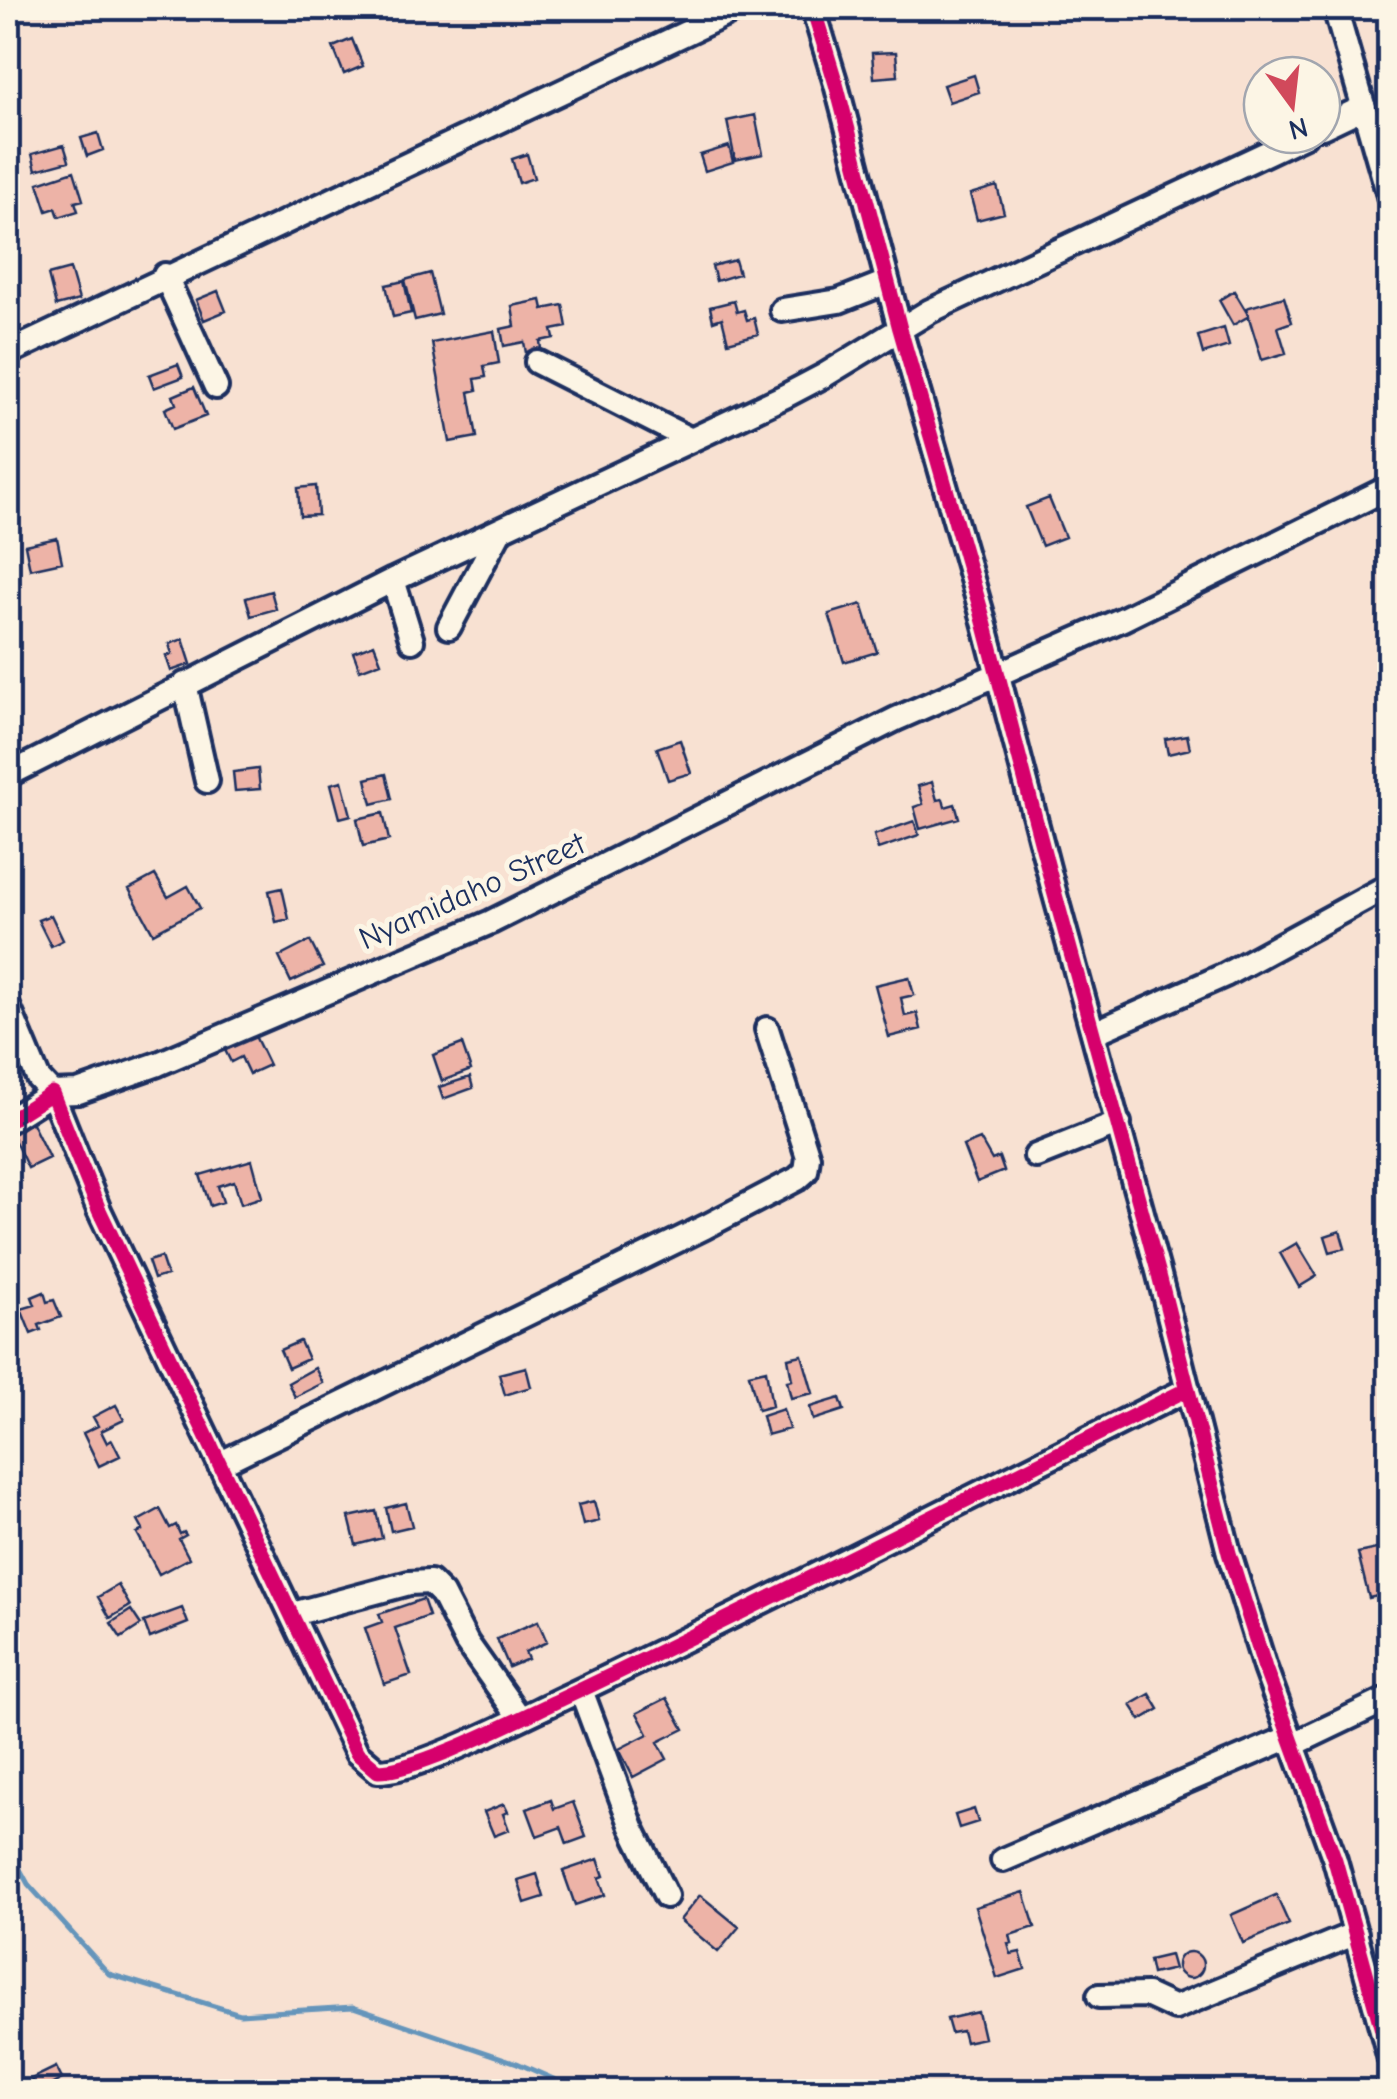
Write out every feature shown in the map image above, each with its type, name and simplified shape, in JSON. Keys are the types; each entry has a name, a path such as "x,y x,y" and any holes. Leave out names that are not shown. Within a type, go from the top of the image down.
{"street":[{"path":"8,352 739,8"},
{"path":"813,8 998,675 1229,1553 1335,1860 1390,2059"},
{"path":"1338,10 1390,199"},
{"path":"1342,117 1364,107"},
{"path":"8,775 393,580 825,375 992,280 1262,155"},
{"path":"166,275 216,387"},
{"path":"782,310 839,301 888,282"},
{"path":"537,362 689,439"},
{"name":"Nyamidaho Street","path":"52,1093 78,1092 158,1064 491,922 896,719 1243,562 1390,487"},
{"path":"449,627 500,531"},
{"path":"393,580 412,642"},
{"path":"185,684 207,781"},
{"path":"1094,1034 1225,975 1390,885"},
{"path":"8,1006 38,1078 52,1093 100,1210 218,1464 358,1753 378,1771 414,1763 581,1690 1188,1389"},
{"path":"218,1464 706,1227 796,1179 806,1171 808,1157 768,1029"},
{"path":"8,1120 52,1093"},
{"path":"1036,1156 1118,1124"},
{"path":"293,1614 430,1582 437,1587 467,1643 520,1718"},
{"path":"581,1690 632,1827 666,1896"},
{"path":"1003,1860 1390,1698"},
{"path":"1099,1996 1147,1995 1175,2008 1356,1933"}],"building":[{"path":"352,39 363,66 344,74 333,47"},
{"path":"896,52 898,76 874,78 872,53"},
{"path":"974,75 979,92 949,102 943,85"},
{"path":"755,115 763,154 735,160 727,121"},
{"path":"98,133 103,150 87,156 81,138"},
{"path":"64,145 69,161 36,170 32,154"},
{"path":"729,146 733,162 705,171 700,155"},
{"path":"527,154 534,178 519,183 512,159"},
{"path":"74,171 83,200 75,202 78,211 59,217 56,208 47,211 38,183"},
{"path":"997,186 1004,213 977,220 970,194"},
{"path":"735,260 739,274 716,281 712,266"},
{"path":"70,269 79,300 56,306 48,275"},
{"path":"430,273 440,314 415,320 405,280"},
{"path":"404,281 411,313 393,317 386,285"},
{"path":"218,291 226,311 204,320 196,300"},
{"path":"1234,291 1249,316 1233,325 1219,300"},
{"path":"1284,297 1292,322 1278,327 1286,353 1262,360 1246,308"},
{"path":"541,300 543,309 563,305 567,327 552,330 554,338 540,341 541,349 526,353 524,342 504,346 501,329 515,326 512,306"},
{"path":"734,301 737,312 744,310 747,320 754,318 758,334 728,342 722,318 713,321 710,307"},
{"path":"1224,328 1229,346 1203,354 1198,336"},
{"path":"494,331 499,363 484,366 486,377 475,379 477,390 469,392 477,437 450,442 432,343"},
{"path":"178,364 183,377 154,388 149,375"},
{"path":"194,387 206,416 173,429 165,409 176,404 173,396"},
{"path":"316,486 318,515 300,516 298,488"},
{"path":"1049,498 1065,537 1042,546 1026,507"},
{"path":"57,538 62,562 30,569 25,545"},
{"path":"271,591 276,609 251,616 246,598"},
{"path":"862,604 877,652 844,662 829,614"},
{"path":"183,639 191,664 171,671 166,656 172,654 169,644"},
{"path":"374,644 381,662 360,670 353,652"},
{"path":"1187,735 1190,749 1168,754 1165,739"},
{"path":"680,740 691,773 668,780 657,748"},
{"path":"258,769 260,789 235,791 233,772"},
{"path":"386,774 392,799 372,804 366,779"},
{"path":"342,781 351,815 340,818 331,784"},
{"path":"932,782 937,800 943,799 945,807 955,804 959,818 920,829 914,807 923,804 918,786"},
{"path":"383,813 389,840 363,846 357,819"},
{"path":"914,821 919,835 878,849 874,835"},
{"path":"155,875 168,897 188,886 200,908 153,933 129,889"},
{"path":"282,888 289,919 276,922 269,891"},
{"path":"51,915 63,940 51,946 38,920"},
{"path":"310,941 323,967 291,982 279,957"},
{"path":"909,977 914,995 901,998 905,1016 917,1013 921,1029 889,1037 875,985"},
{"path":"255,1036 269,1065 249,1074 241,1057 231,1062 225,1050"},
{"path":"462,1044 471,1070 442,1081 433,1055"},
{"path":"470,1077 473,1088 443,1099 439,1087"},
{"path":"31,1121 49,1158 28,1168 10,1131"},
{"path":"980,1139 992,1160 999,1157 1004,1171 977,1182 963,1146"},
{"path":"252,1160 262,1197 241,1204 234,1181 218,1186 223,1202 210,1206 200,1175"},
{"path":"1340,1231 1345,1248 1330,1252 1325,1236"},
{"path":"1297,1243 1317,1276 1299,1287 1280,1253"},
{"path":"161,1257 167,1275 154,1279 148,1261"},
{"path":"44,1292 47,1302 54,1300 61,1317 39,1325 41,1330 31,1334 21,1309 35,1305 32,1297"},
{"path":"300,1341 308,1359 288,1368 280,1350"},
{"path":"802,1355 813,1393 791,1398 788,1358"},
{"path":"526,1367 531,1387 505,1395 499,1374"},
{"path":"315,1368 323,1383 295,1397 288,1383"},
{"path":"766,1370 772,1406 758,1410 749,1374"},
{"path":"840,1398 844,1410 813,1420 810,1407"},
{"path":"116,1405 124,1420 101,1431 107,1443 112,1440 120,1456 99,1466 83,1433 98,1426 93,1417"},
{"path":"783,1409 789,1429 767,1435 762,1416"},
{"path":"594,1501 599,1521 583,1525 578,1505"},
{"path":"406,1503 412,1526 391,1531 386,1508"},
{"path":"160,1509 170,1528 176,1525 180,1534 186,1535 179,1539 189,1558 159,1574 137,1533 143,1530 138,1521"},
{"path":"376,1511 382,1538 356,1545 349,1517"},
{"path":"1390,1546 1390,1593 1369,1598 1358,1553"},
{"path":"118,1585 130,1606 110,1618 98,1597"},
{"path":"423,1599 429,1616 395,1628 411,1675 384,1684 365,1628 382,1622 379,1614"},
{"path":"182,1608 188,1623 150,1638 144,1622"},
{"path":"131,1610 141,1625 121,1638 111,1623"},
{"path":"538,1621 547,1642 525,1652 528,1659 509,1667 497,1639"},
{"path":"1150,1694 1159,1709 1141,1720 1131,1705"},
{"path":"667,1698 684,1729 658,1742 667,1759 633,1777 619,1749 648,1734 637,1713"},
{"path":"551,1800 554,1809 573,1802 586,1837 567,1844 561,1827 537,1836 527,1809"},
{"path":"504,1804 509,1830 494,1836 484,1812"},
{"path":"974,1809 978,1822 959,1828 955,1815"},
{"path":"598,1859 605,1895 575,1905 563,1871"},
{"path":"537,1874 544,1897 525,1903 518,1880"},
{"path":"1024,1892 1035,1927 1010,1935 1012,1943 1008,1944 1011,1954 1020,1952 1025,1969 997,1978 975,1907"},
{"path":"700,1895 739,1927 718,1952 680,1920"},
{"path":"1276,1895 1289,1924 1243,1943 1231,1915"},
{"path":"1190,1952 1199,1956 1203,1965 1199,1974 1190,1978 1181,1974 1177,1965 1181,1956"},
{"path":"1170,1955 1174,1969 1152,1974 1149,1960"},
{"path":"978,2012 984,2038 965,2042 962,2031 951,2033 947,2019"},
{"path":"56,2067 62,2079 47,2087 49,2092 37,2092 31,2079"}],"waterway":[{"path":"8,1847 28,1884 109,1974 240,2014 353,2007 517,2063 583,2092"}],"cycle path":[{"path":"813,8 982,614 1158,1271 1229,1553 1265,1668 1335,1860 1390,2059"},
{"path":"8,1121 52,1093 99,1210 357,1753 378,1771 419,1762 501,1728 1188,1389"}]}
